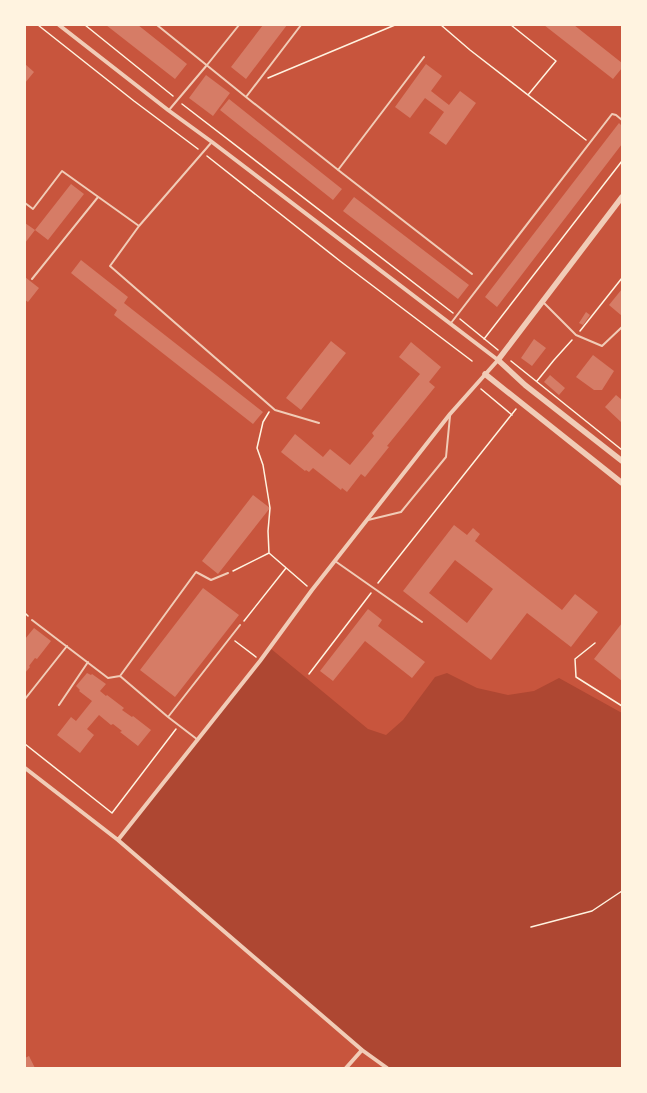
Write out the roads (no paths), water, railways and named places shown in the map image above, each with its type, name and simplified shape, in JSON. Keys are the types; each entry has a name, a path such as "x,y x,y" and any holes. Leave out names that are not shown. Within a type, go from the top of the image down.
{"street":[{"path":"59,25 168,110 498,360 525,385 622,460"},
{"path":"118,840 260,661 365,521 450,414 503,354 622,197"},
{"path":"485,374 622,483"},
{"path":"25,768 118,840 362,1050 387,1068"},
{"path":"346,1068 362,1050"}],"lane":[{"path":"158,25 338,170 472,274"},
{"path":"168,110 239,25"},
{"path":"246,97 301,25"},
{"path":"338,170 424,57"},
{"path":"450,324 612,114 616,115 622,120"},
{"path":"212,142 139,226 110,266 275,410 319,423"},
{"path":"25,203 33,209 62,171 139,226"},
{"path":"32,279 98,197"},
{"path":"542,302 576,335 602,346 622,327"},
{"path":"365,521 401,512 446,457 450,414"},
{"path":"335,561 422,622"},
{"path":"32,620 108,678 120,676 196,572 210,580 228,573"},
{"path":"168,717 240,625"},
{"path":"25,699 67,646"},
{"path":"59,705 88,662"},
{"path":"120,676 168,717 198,740"}]}
